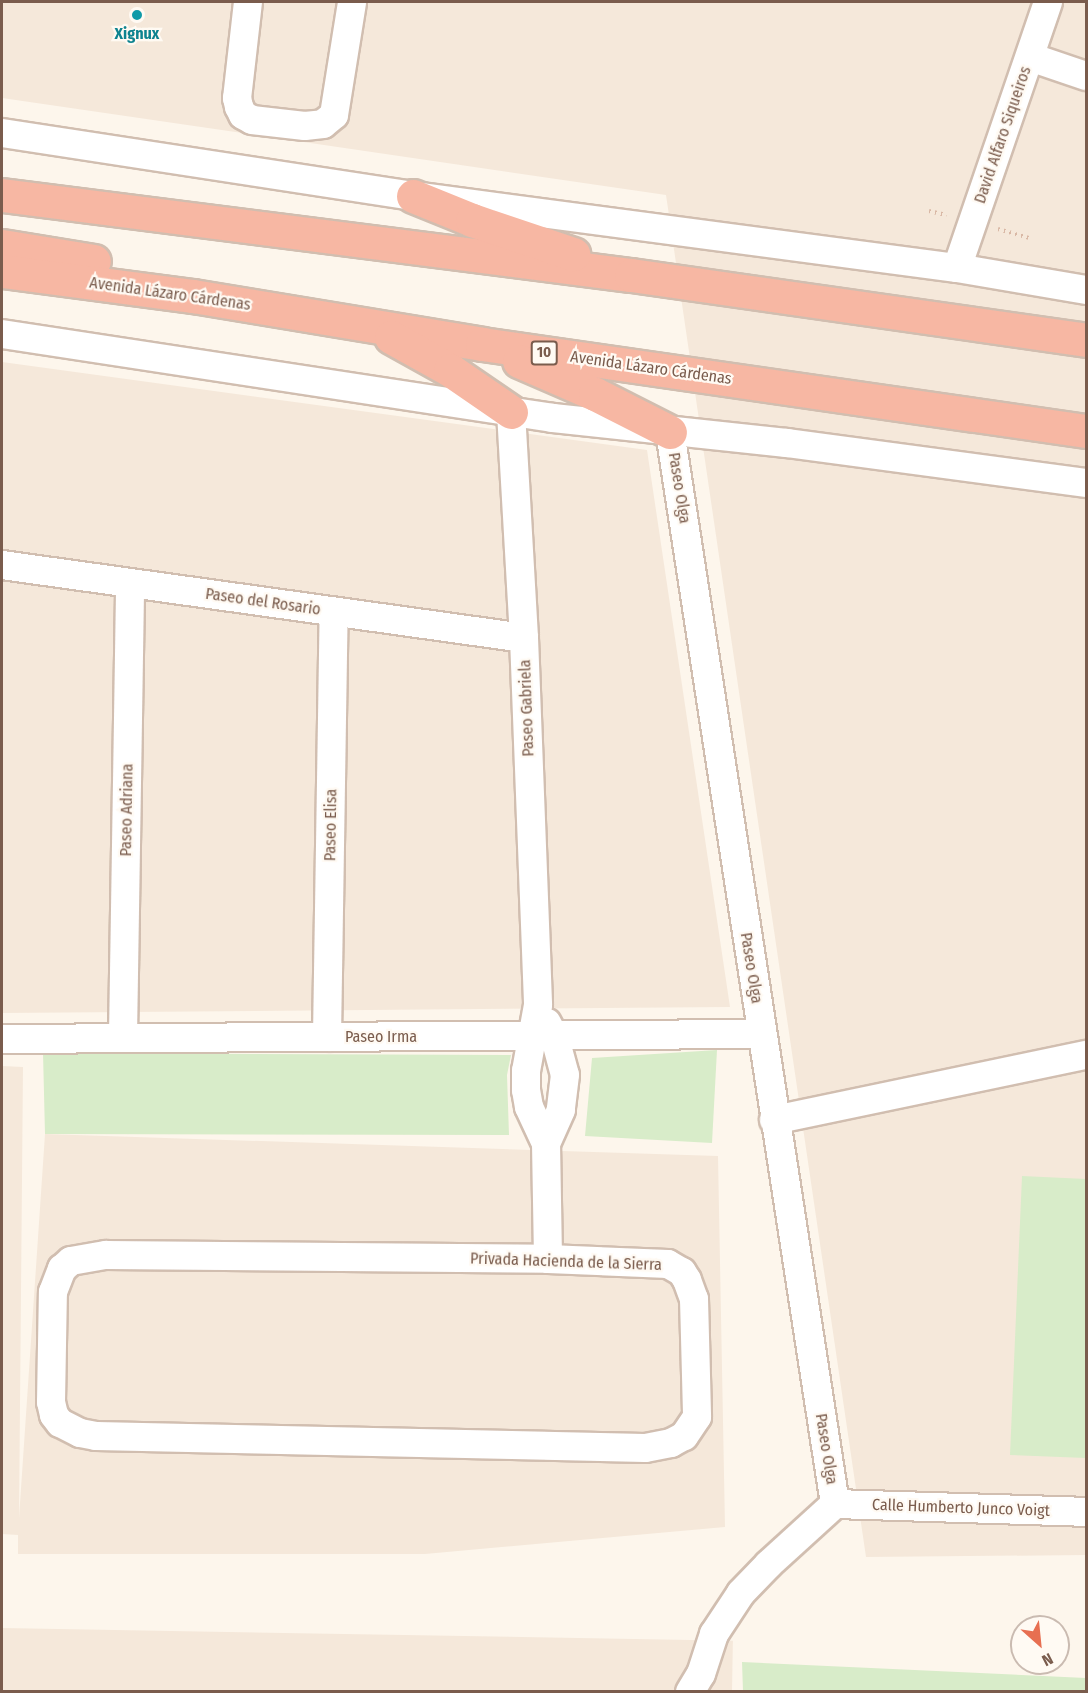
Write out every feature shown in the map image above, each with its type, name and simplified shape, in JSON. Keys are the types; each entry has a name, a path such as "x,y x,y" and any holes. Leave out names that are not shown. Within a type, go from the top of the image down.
{"highway":[{"path":"2,195 631,275 1086,340"},
{"path":"413,196 472,220 631,275"},
{"path":"2,246 123,266 193,296"},
{"name":"Avenida Lázaro Cárdenas","path":"2,271 193,296 482,344 1086,431"},
{"path":"371,325 450,370 511,412"},
{"path":"482,344 595,394 670,432"}],"street":[{"path":"248,2 240,63 239,107 243,115 252,120 305,126 323,124 334,114 352,2"},
{"name":"David Alfaro Siqueiros","path":"957,268 1048,2"},
{"path":"1030,57 1086,76"},
{"path":"6,135 413,196 957,268 1086,290"},
{"path":"2,334 511,412 787,444 1086,483"},
{"name":"Paseo Gabriela","path":"511,412 524,638 538,1005 543,1037 565,1075 561,1110 546,1143 548,1259"},
{"name":"Paseo Olga","path":"670,432 774,1120 835,1504"},
{"name":"Paseo del Rosario","path":"2,565 524,638"},
{"name":"Paseo Adriana","path":"123,1037 130,583"},
{"name":"Paseo Elisa","path":"327,1037 334,613"},
{"name":"Paseo Irma","path":"2,1040 123,1037 543,1037 761,1034"},
{"name":"Paseo Gabriela","path":"543,1037 526,1090 528,1107 546,1143"},
{"path":"774,1120 1086,1056"},
{"name":"Privada Hacienda de la Sierra","path":"106,1255 548,1259 655,1262 668,1264 682,1272 692,1289 694,1299 698,1407 692,1427 684,1436 671,1443 645,1448 96,1436 69,1429 54,1416 51,1402 53,1292 62,1269 71,1261 106,1255"},
{"path":"690,1692 701,1674 714,1634 741,1593 769,1564 835,1504"},
{"name":"Calle Humberto Junco Voigt","path":"835,1504 1086,1512"}],"shaded area":[{"path":"2,2 1086,2 1086,1555 866,1557 666,195 2,98"},
{"path":"2,362 647,450 730,1007 2,1013"},
{"path":"2,1066 23,1067 19,1518 45,1134 718,1156 725,1527 425,1554 18,1554 18,1535 2,1534"},
{"path":"2,1628 733,1641 732,1692 2,1692"}],"green space":[{"path":"717,1050 712,1143 585,1136 592,1058"},
{"path":"43,1053 511,1055 507,1075 509,1135 45,1134"},
{"path":"1022,1176 1086,1179 1086,1458 1010,1455"},
{"path":"742,1662 1086,1678 1086,1691 743,1691"}],"place":[{"name":"Xignux","path":"137,15"}]}
